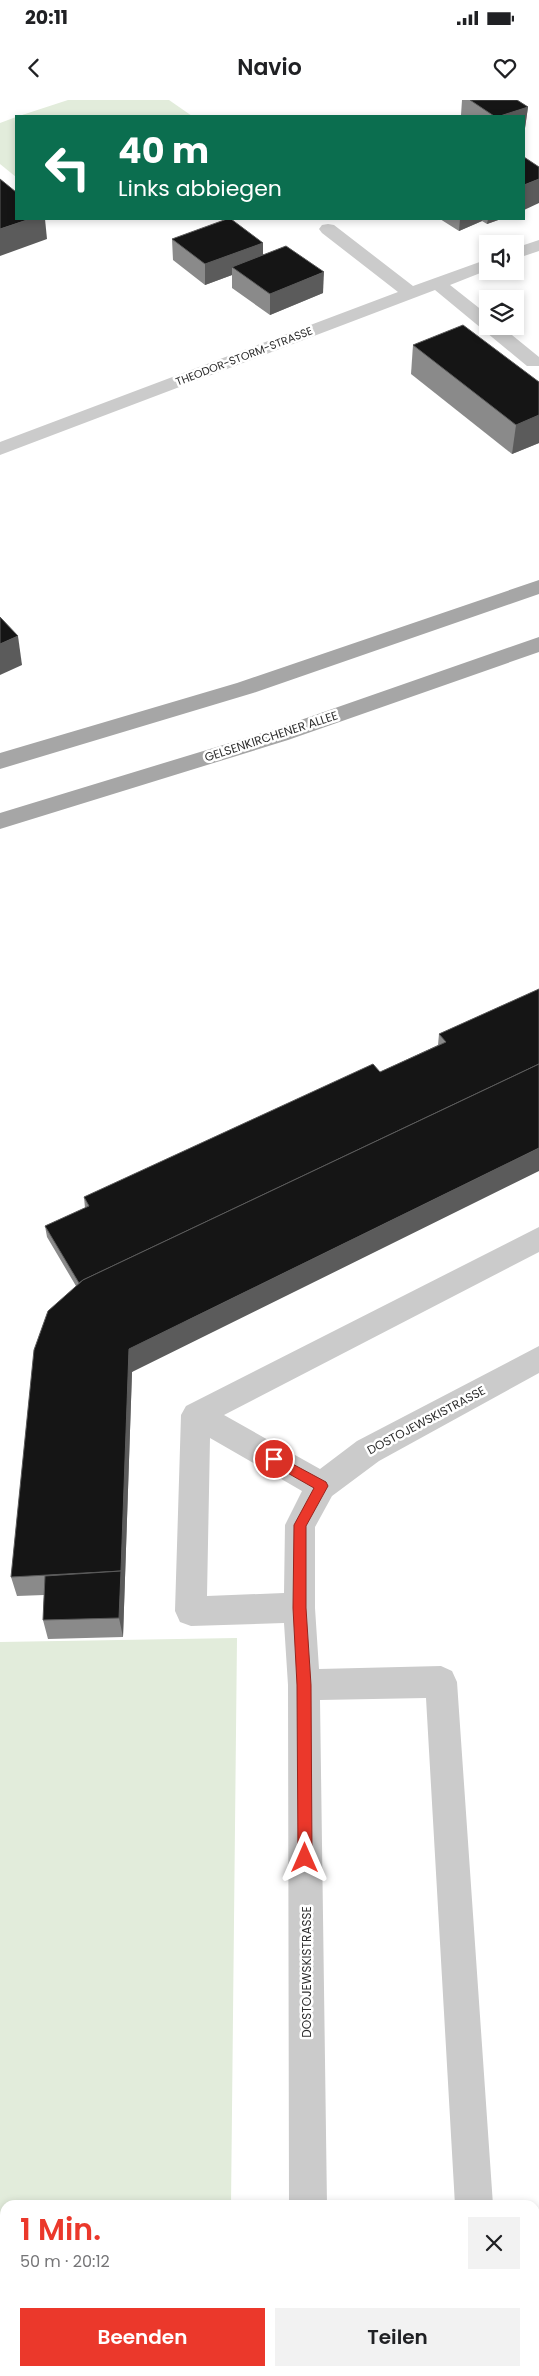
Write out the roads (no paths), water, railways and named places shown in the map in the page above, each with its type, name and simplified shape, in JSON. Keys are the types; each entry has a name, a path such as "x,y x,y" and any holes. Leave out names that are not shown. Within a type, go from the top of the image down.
{"main road":[{"path":"0,761 245,688 539,587"},
{"name":"GELSENKIRCHENER ALLEE","path":"0,821 280,735 539,644"}],"street":[{"path":"328,228 410,293"},
{"path":"524,250 539,244"},
{"name":"THEODOR-STORM-STRASSE","path":"0,448 479,267"},
{"path":"437,283 479,317"},
{"path":"501,335 534,362"},
{"path":"196,1415 539,1238"},
{"name":"DOSTOJEWSKISTRASSE","path":"308,2200 304,1685 299,1608 300,1525 321,1486 368,1451 539,1360"},
{"path":"196,1415 321,1486"},
{"path":"196,1415 191,1611 299,1608"},
{"path":"304,1685 441,1682 456,1895 474,2200"}]}
